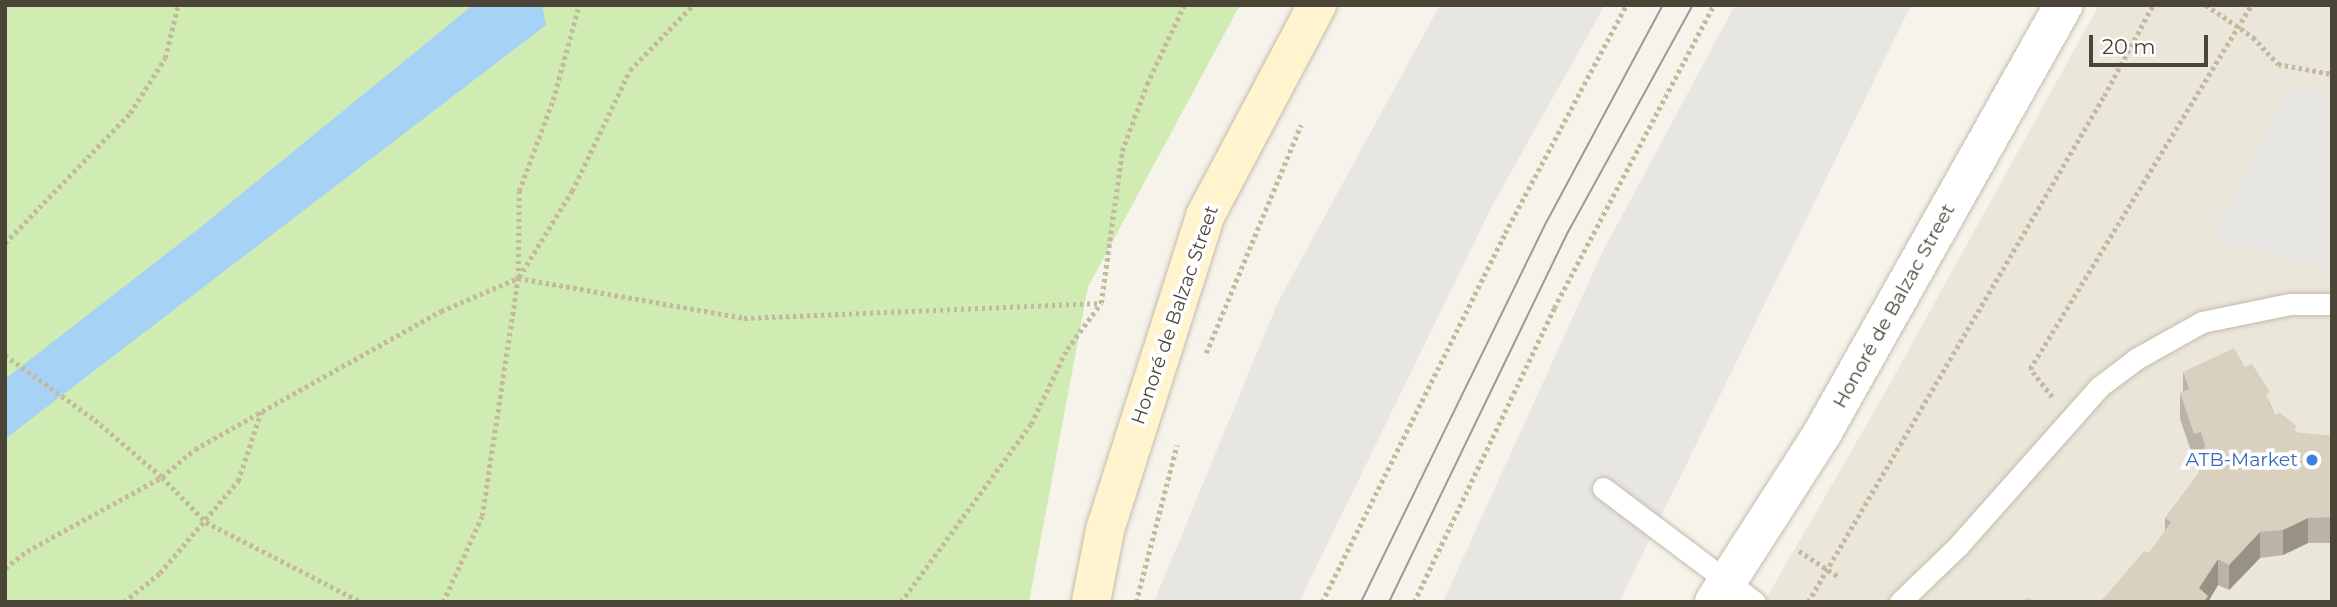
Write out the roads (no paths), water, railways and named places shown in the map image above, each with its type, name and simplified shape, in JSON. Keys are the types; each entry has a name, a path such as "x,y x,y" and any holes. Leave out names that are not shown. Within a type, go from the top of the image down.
{"main road":[{"name":"Honoré de Balzac Street","path":"1091,602 1105,530 1205,216 1317,5"}],"street":[{"name":"Honoré de Balzac Street","path":"1732,595 2064,5"}],"lane":[{"path":"1900,602 1958,546 2099,387 2136,359 2202,322 2290,304 2332,304"},
{"path":"1603,488 1732,595"}],"water":[{"path":"473,5 542,5 546,25 5,439 5,379 197,230"}],"tram line":[{"path":"1361,602 1547,221 1663,5"},
{"path":"1389,602 1568,232 1693,5"}],"place":[{"name":"ATB-Market","path":"2312,460"}]}
